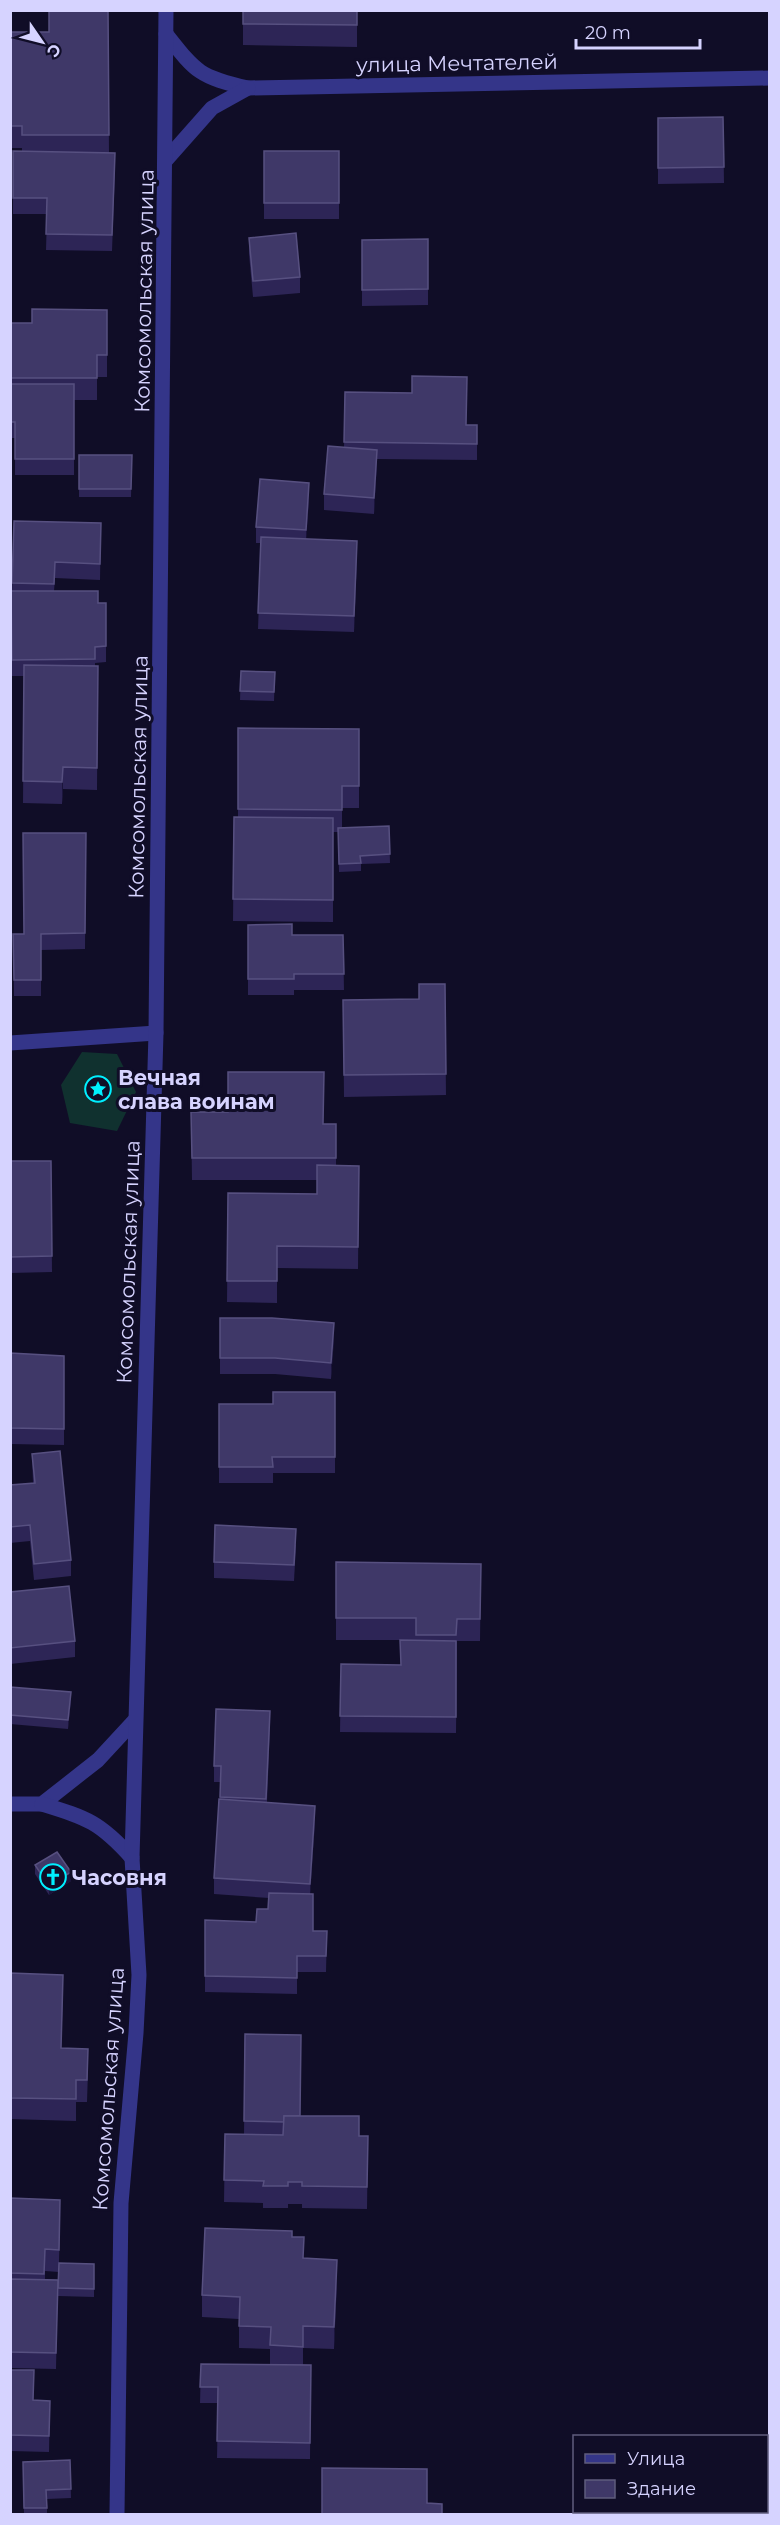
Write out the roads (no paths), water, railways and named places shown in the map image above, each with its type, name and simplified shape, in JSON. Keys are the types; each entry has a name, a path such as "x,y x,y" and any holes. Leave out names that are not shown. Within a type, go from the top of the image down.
{"street":[{"name":"Комсомольская улица","path":"117,2514 120,2203 136,2034 139,1976 132,1858 156,1034 166,10"},
{"name":"улица Мечтателей","path":"166,34 193,68 215,81 248,88 770,78"},
{"path":"166,160 212,108 248,88"},
{"path":"10,1043 156,1034"},
{"path":"42,1804 98,1760 135,1720"},
{"path":"10,1804 42,1804 86,1818 112,1836 132,1858"}],"place":[{"name":"Вечная слава воинам","path":"98,1089"},
{"name":"Часовня","path":"53,1877"}]}
